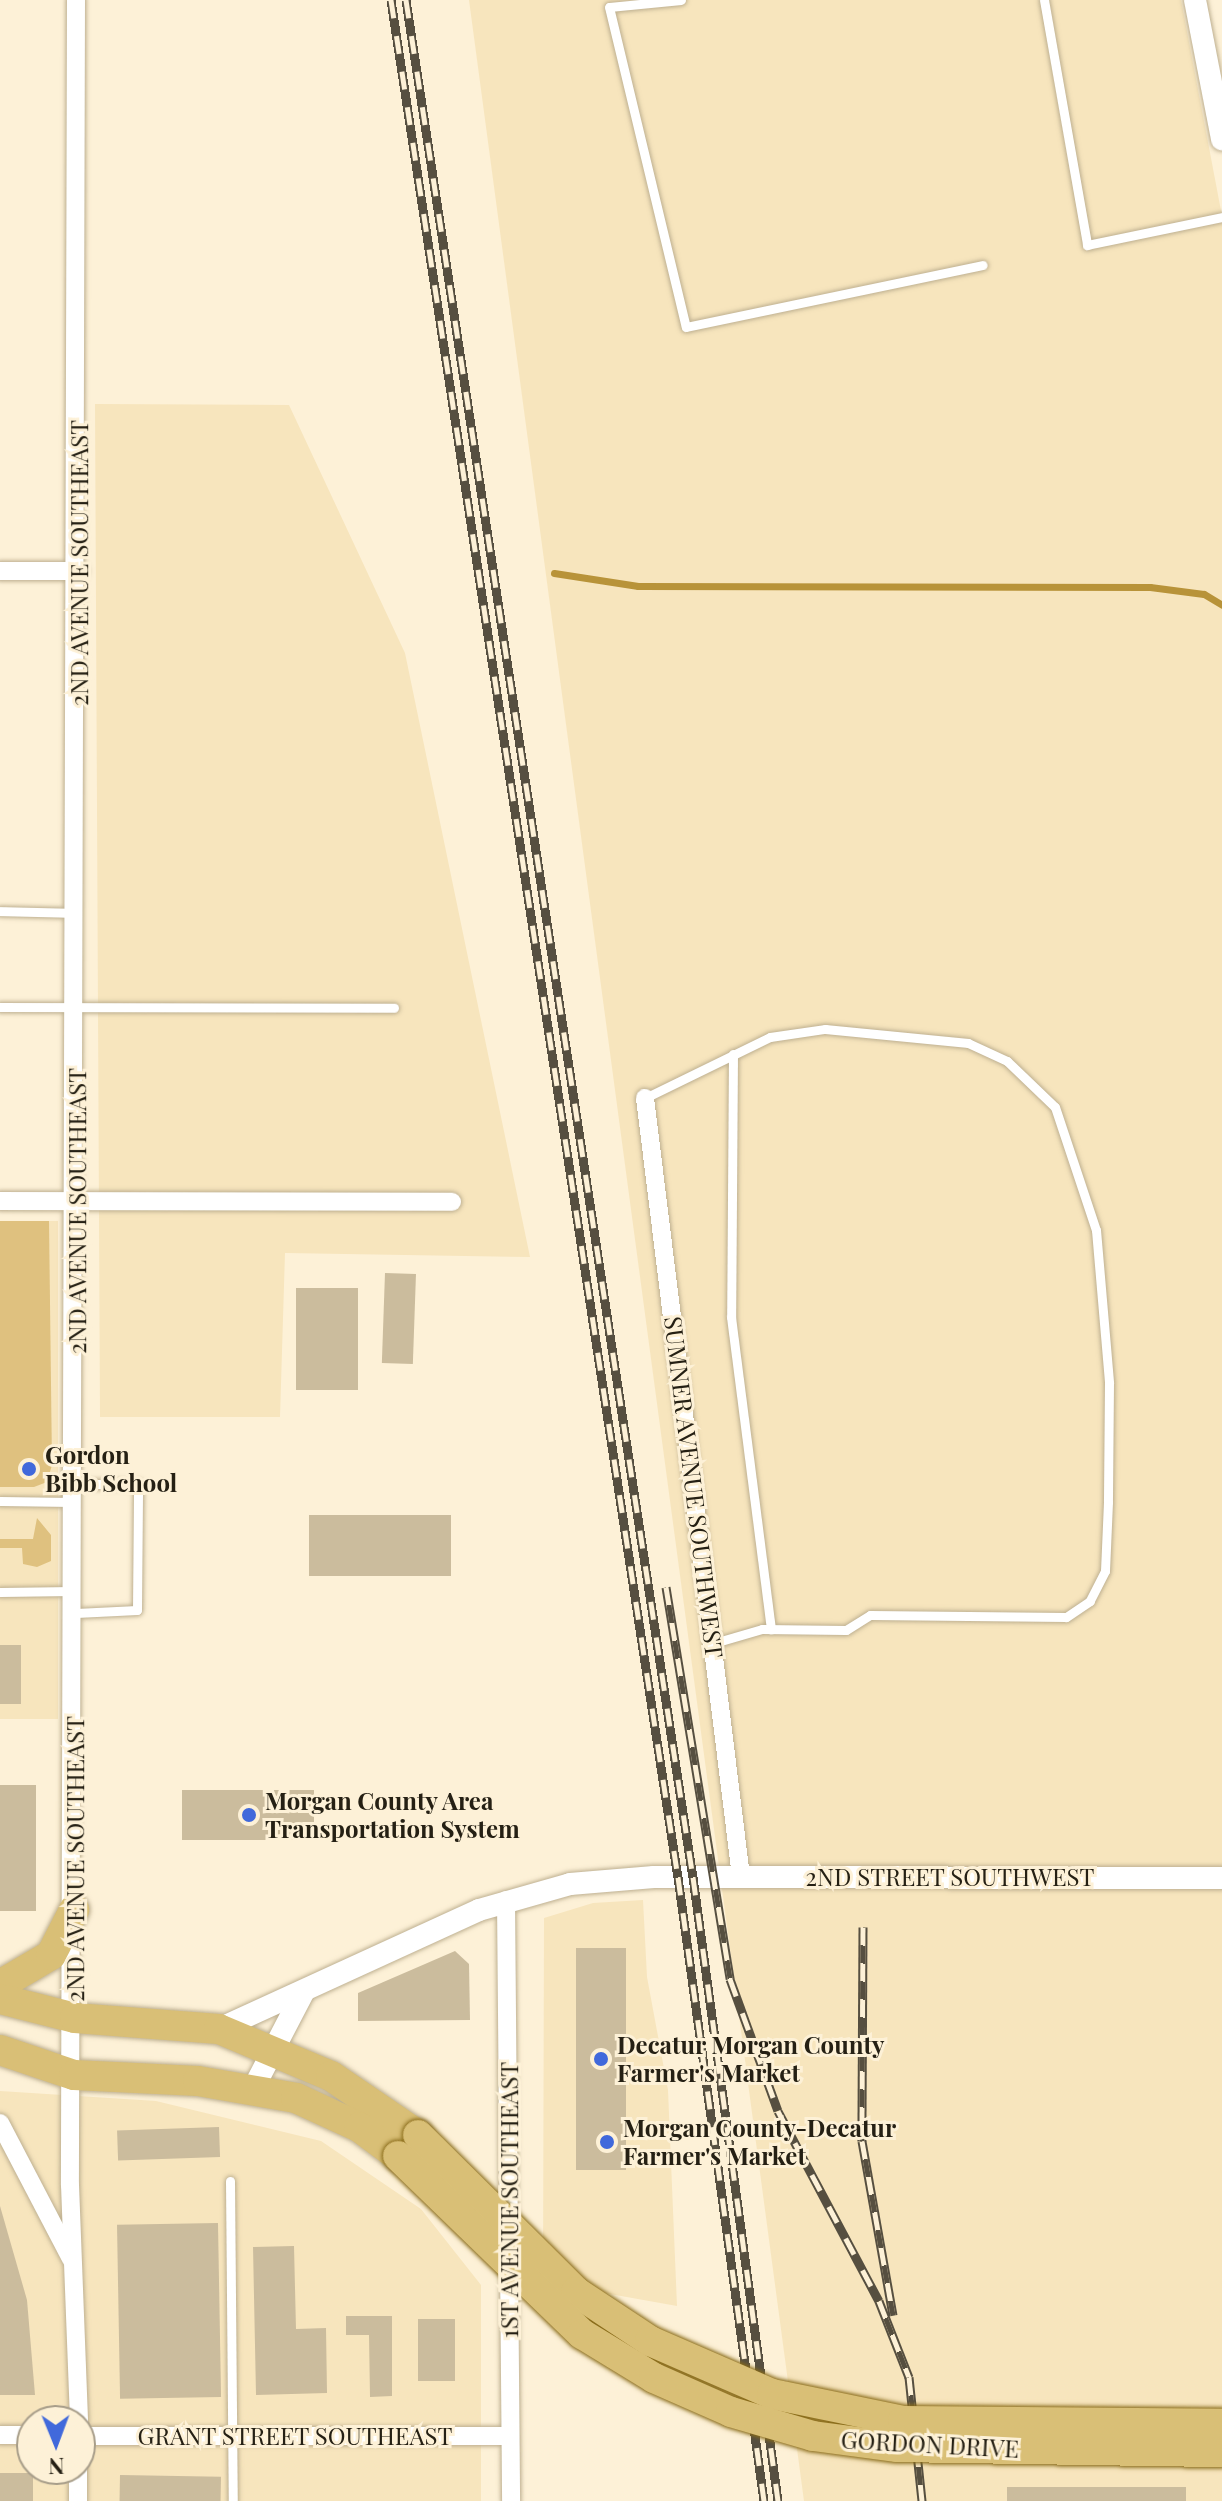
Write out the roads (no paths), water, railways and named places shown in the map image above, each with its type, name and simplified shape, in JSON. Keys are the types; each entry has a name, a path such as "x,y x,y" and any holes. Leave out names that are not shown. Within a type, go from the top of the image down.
{"main road":[{"path":"0,1985 51,1955 74,1910"},
{"path":"0,1999 75,2018 219,2029 362,2093 408,2145"},
{"path":"0,2050 74,2075 253,2089 338,2115 408,2145"},
{"name":"GORDON DRIVE","path":"408,2145 576,2292 650,2341 730,2379 815,2406 903,2421 1222,2424"},
{"name":"GORDON DRIVE","path":"408,2145 582,2334 654,2378 731,2412 813,2436 897,2447 1222,2452"}],"street":[{"name":"2ND AVENUE SOUTHEAST","path":"76,0 79,571 74,2265 78,2405"},
{"path":"1195,0 1222,139"},
{"path":"0,571 79,571"},
{"name":"SUMNER AVENUE SOUTHWEST","path":"645,1098 741,1877"},
{"path":"0,1201 452,1202"},
{"name":"2ND STREET SOUTHWEST","path":"219,2029 506,1900 592,1880 678,1877 1222,1878"},
{"name":"1ST AVENUE SOUTHEAST","path":"506,1900 511,2501"},
{"path":"253,2089 304,1991"},
{"path":"0,2123 74,2265"},
{"name":"GRANT STREET SOUTHEAST","path":"96,2436 510,2436"}],"lane":[{"path":"681,0 609,7 686,327 983,265"},
{"path":"1044,0 1087,245 1222,217"},
{"path":"0,911 78,913"},
{"path":"0,1007 394,1008"},
{"path":"645,1098 770,1037 825,1029 968,1043 1031,1080 1055,1107 1089,1204 1109,1383 1105,1571 1090,1601 1066,1617 870,1615 846,1630 771,1629 714,1643"},
{"path":"733,1054 731,1317 771,1629"},
{"path":"0,1501 138,1484 137,1610 76,1613"},
{"path":"0,1592 76,1591"},
{"path":"230,2181 233,2501"}],"waterway":[{"path":"554,573 638,586 1150,587 1204,594 1222,605"}],"railway":[{"path":"391,0 678,1877 764,2501"},
{"path":"406,0 693,1877 778,2501"},
{"path":"666,1587 730,1979 778,2111 879,2301 909,2377 922,2501"},
{"path":"863,1927 862,2141 893,2315"}],"place":[{"name":"Gordon Bibb School","path":"29,1469"},
{"name":"Morgan County Area Transportation System","path":"249,1815"},
{"name":"Decatur Morgan County Farmer's Market","path":"601,2059"},
{"name":"Morgan County-Decatur Farmer's Market","path":"607,2142"}]}
